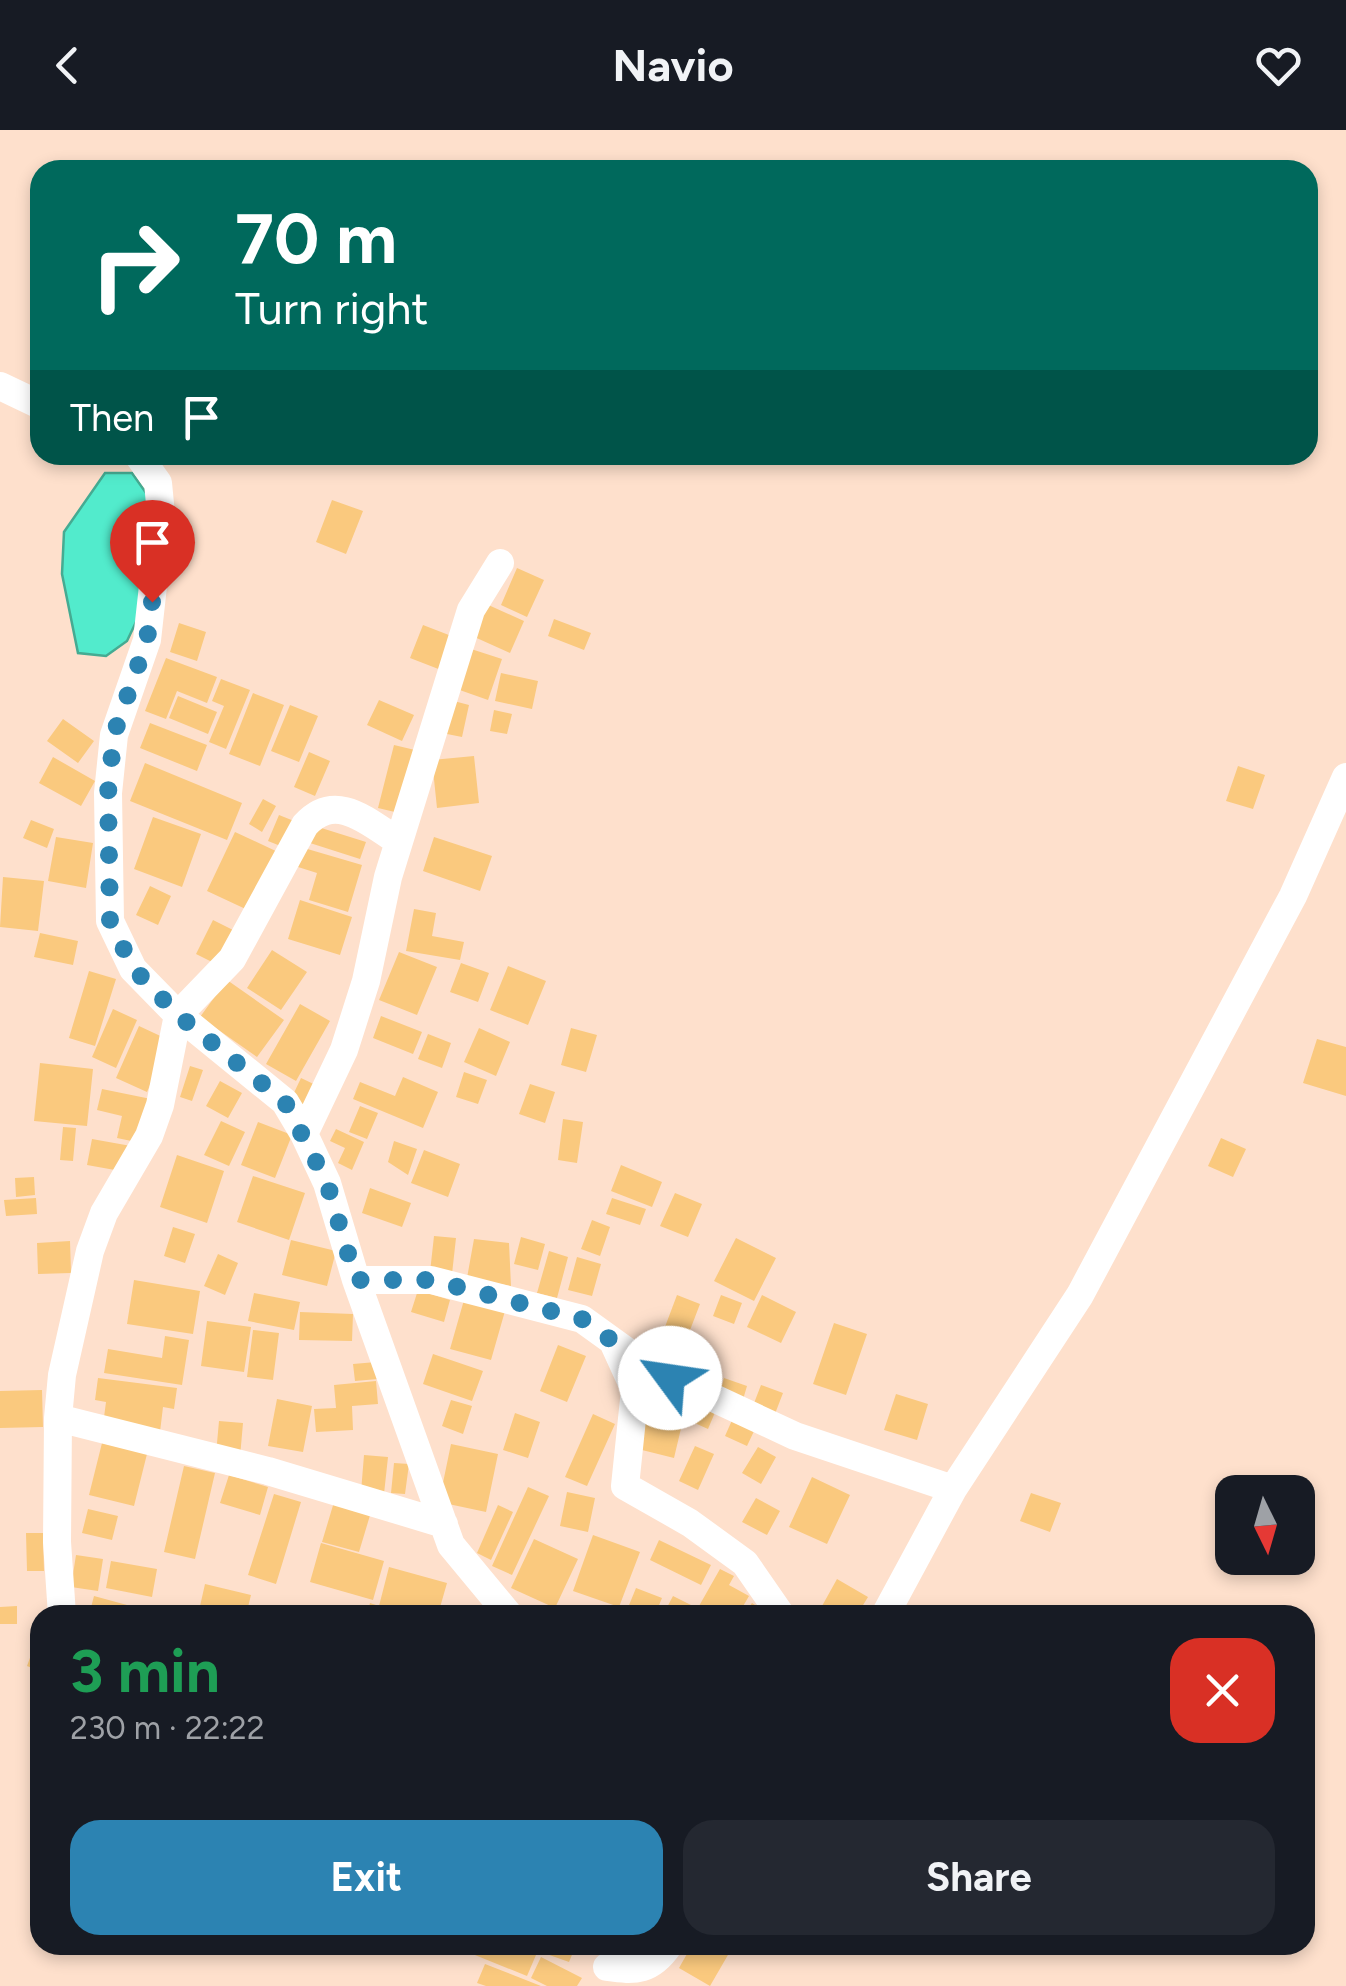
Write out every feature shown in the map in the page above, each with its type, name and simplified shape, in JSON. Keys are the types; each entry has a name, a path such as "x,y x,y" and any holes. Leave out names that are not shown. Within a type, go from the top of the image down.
{"street":[{"path":"0,386 30,400"},
{"path":"145,465 158,483 161,514 147,640 114,734 108,793 110,921 133,968 178,1015 285,1102 304,1134 327,1183 356,1280 451,1545 502,1605"},
{"path":"304,1134 344,1050 361,998 398,842 471,610 500,562"},
{"path":"890,1605 953,1489 1080,1296 1293,896 1346,777"},
{"path":"61,1605 57,1542 62,1376 90,1252 104,1212 155,1121 178,1015 232,959 305,825 316,813 333,808 353,813 398,842"},
{"path":"356,1280 431,1280 582,1319 650,1368 795,1436 953,1489"},
{"path":"613,1343 635,1390 625,1486 746,1563 774,1605"},
{"path":"58,1418 268,1472 444,1524"},
{"path":"604,1966 634,1970 662,1955"}],"water":[{"path":"105,473 132,473 151,500 145,603 127,641 106,656 78,653 62,574 64,532"}],"building":[{"path":"332,500 363,511 346,554 316,542"},
{"path":"517,568 544,580 527,617 501,605"},
{"path":"484,603 524,621 510,653 470,635"},
{"path":"554,619 591,633 584,650 548,636"},
{"path":"179,623 206,632 197,661 170,652"},
{"path":"423,625 454,637 441,670 410,658"},
{"path":"468,648 502,659 488,700 454,688"},
{"path":"166,658 217,677 207,703 177,691 166,719 145,711"},
{"path":"501,673 538,681 532,709 495,701"},
{"path":"221,679 250,690 226,749 209,742 224,706 212,701"},
{"path":"253,693 284,705 260,766 229,754"},
{"path":"178,696 217,712 208,734 169,718"},
{"path":"379,700 414,715 402,741 367,725"},
{"path":"450,700 469,705 462,737 442,733"},
{"path":"290,705 318,716 299,762 271,751"},
{"path":"494,710 512,714 507,734 490,731"},
{"path":"63,719 94,741 78,763 47,741"},
{"path":"150,723 207,745 197,771 140,748"},
{"path":"394,745 415,750 399,813 378,808"},
{"path":"309,752 330,761 315,796 294,787"},
{"path":"474,756 479,803 437,808 432,760"},
{"path":"53,757 95,781 81,806 39,783"},
{"path":"145,763 242,803 227,840 130,801"},
{"path":"1238,766 1265,775 1253,809 1226,801"},
{"path":"263,799 276,806 262,832 249,824"},
{"path":"279,815 299,823 288,849 268,841"},
{"path":"153,817 201,834 182,887 134,869"},
{"path":"31,820 54,829 47,848 23,838"},
{"path":"315,826 366,842 360,859 310,843"},
{"path":"235,832 280,853 252,912 207,891"},
{"path":"56,837 93,843 86,888 48,881"},
{"path":"434,837 492,856 480,891 423,871"},
{"path":"304,848 362,865 348,912 309,900 317,873 298,867"},
{"path":"3,877 44,881 38,931 0,927"},
{"path":"150,886 171,896 158,925 136,915"},
{"path":"300,900 352,917 340,955 288,939"},
{"path":"414,909 436,913 432,936 464,942 460,960 406,951"},
{"path":"213,920 235,931 218,965 196,954"},
{"path":"40,933 78,941 73,965 34,957"},
{"path":"272,950 307,972 281,1010 247,988"},
{"path":"399,952 437,967 417,1015 379,1000"},
{"path":"461,963 489,973 478,1002 450,992"},
{"path":"508,966 546,981 528,1025 490,1010"},
{"path":"89,971 116,979 95,1046 69,1038"},
{"path":"227,980 284,1020 257,1057 200,1017"},
{"path":"300,1004 330,1021 296,1081 266,1064"},
{"path":"113,1009 137,1020 116,1068 92,1057"},
{"path":"381,1016 422,1032 413,1054 373,1038"},
{"path":"139,1026 169,1040 147,1092 116,1078"},
{"path":"479,1028 510,1042 496,1076 464,1062"},
{"path":"571,1028 597,1035 586,1072 561,1065"},
{"path":"428,1034 451,1043 442,1068 418,1059"},
{"path":"1317,1039 1346,1047 1346,1096 1303,1083"},
{"path":"40,1063 93,1069 87,1126 34,1121"},
{"path":"190,1066 203,1070 192,1101 180,1097"},
{"path":"464,1072 487,1080 478,1104 456,1097"},
{"path":"403,1077 438,1092 423,1128 353,1099 360,1082 395,1096"},
{"path":"301,1078 322,1088 312,1108 291,1099"},
{"path":"220,1081 242,1093 228,1118 206,1106"},
{"path":"530,1084 555,1092 545,1123 519,1114"},
{"path":"102,1089 151,1099 141,1143 117,1138 122,1116 97,1110"},
{"path":"360,1106 378,1113 367,1139 349,1132"},
{"path":"563,1119 583,1122 577,1163 558,1160"},
{"path":"221,1121 245,1132 229,1166 204,1155"},
{"path":"258,1122 292,1135 275,1178 241,1165"},
{"path":"63,1127 76,1128 73,1161 60,1160"},
{"path":"336,1129 364,1142 352,1170 338,1163 345,1148 330,1141"},
{"path":"1221,1138 1246,1149 1233,1177 1208,1166"},
{"path":"92,1139 131,1146 126,1172 87,1165"},
{"path":"394,1141 417,1149 408,1175 388,1162"},
{"path":"424,1150 460,1164 448,1197 411,1183"},
{"path":"177,1155 224,1171 207,1223 160,1207"},
{"path":"621,1165 662,1182 652,1207 611,1191"},
{"path":"253,1176 305,1193 289,1240 237,1222"},
{"path":"34,1177 35,1195 16,1197 15,1178"},
{"path":"370,1188 411,1203 402,1227 362,1213"},
{"path":"675,1193 702,1204 688,1237 660,1226"},
{"path":"36,1198 37,1214 6,1216 4,1200"},
{"path":"612,1198 646,1209 640,1225 606,1214"},
{"path":"592,1220 610,1227 600,1256 581,1249"},
{"path":"173,1227 195,1234 185,1263 164,1256"},
{"path":"434,1236 456,1238 452,1274 430,1272"},
{"path":"521,1237 545,1244 538,1270 514,1264"},
{"path":"736,1238 776,1258 754,1301 714,1281"},
{"path":"474,1239 509,1243 511,1286 467,1278"},
{"path":"291,1240 336,1251 327,1286 282,1275"},
{"path":"70,1241 71,1273 38,1274 37,1243"},
{"path":"549,1251 568,1257 557,1298 537,1293"},
{"path":"218,1254 238,1263 225,1295 204,1286"},
{"path":"577,1257 601,1264 592,1296 568,1290"},
{"path":"134,1280 200,1291 193,1334 127,1324"},
{"path":"418,1290 450,1300 444,1322 411,1312"},
{"path":"254,1293 300,1302 294,1330 248,1321"},
{"path":"677,1295 700,1304 677,1364 654,1356"},
{"path":"721,1295 742,1303 734,1324 713,1316"},
{"path":"762,1295 796,1312 781,1343 747,1327"},
{"path":"464,1300 505,1311 491,1360 450,1349"},
{"path":"300,1312 353,1314 352,1341 299,1340"},
{"path":"207,1321 251,1327 244,1372 201,1366"},
{"path":"834,1323 867,1334 846,1395 813,1384"},
{"path":"253,1330 279,1333 273,1380 247,1377"},
{"path":"165,1336 189,1340 182,1385 104,1373 108,1349 162,1358"},
{"path":"558,1345 586,1356 567,1402 540,1391"},
{"path":"433,1354 483,1371 472,1401 423,1384"},
{"path":"376,1362 378,1379 355,1381 353,1364"},
{"path":"98,1378 177,1388 174,1409 163,1407 160,1432 103,1425 106,1402 95,1400"},
{"path":"724,1378 747,1386 742,1403 719,1396"},
{"path":"376,1381 378,1404 352,1406 353,1430 316,1432 314,1409 336,1408 334,1385"},
{"path":"761,1385 783,1393 773,1419 751,1411"},
{"path":"42,1390 43,1427 0,1428 0,1391"},
{"path":"896,1394 928,1404 917,1440 884,1430"},
{"path":"277,1399 312,1406 303,1452 268,1446"},
{"path":"451,1400 472,1406 463,1434 442,1426"},
{"path":"697,1401 716,1410 708,1429 688,1420"},
{"path":"648,1411 683,1420 674,1458 638,1449"},
{"path":"515,1413 540,1422 528,1458 503,1450"},
{"path":"593,1414 615,1424 587,1486 565,1477"},
{"path":"733,1418 755,1429 747,1446 725,1436"},
{"path":"219,1421 243,1423 240,1457 216,1454"},
{"path":"102,1443 147,1454 134,1506 89,1495"},
{"path":"451,1444 498,1454 486,1512 439,1502"},
{"path":"695,1446 714,1454 698,1490 679,1481"},
{"path":"758,1447 776,1457 761,1484 742,1473"},
{"path":"364,1455 388,1457 384,1494 361,1492"},
{"path":"394,1463 409,1464 405,1494 391,1493"},
{"path":"184,1466 215,1473 195,1559 164,1552"},
{"path":"229,1475 268,1487 260,1515 220,1503"},
{"path":"812,1477 850,1495 827,1544 789,1527"},
{"path":"528,1487 549,1496 512,1575 492,1566"},
{"path":"567,1492 595,1498 588,1532 560,1526"},
{"path":"1031,1493 1061,1503 1050,1532 1020,1521"},
{"path":"274,1494 301,1502 276,1584 248,1575"},
{"path":"756,1498 780,1511 767,1535 742,1522"},
{"path":"334,1502 371,1512 359,1552 322,1542"},
{"path":"498,1505 513,1512 491,1560 477,1553"},
{"path":"88,1509 118,1516 112,1540 82,1533"},
{"path":"26,1533 43,1533 44,1571 27,1571"},
{"path":"593,1535 640,1552 620,1605 573,1591"},
{"path":"534,1539 578,1559 556,1605 511,1588"},
{"path":"659,1540 711,1565 701,1585 650,1560"},
{"path":"321,1543 384,1561 373,1600 310,1582"},
{"path":"76,1555 103,1559 98,1591 71,1587"},
{"path":"111,1561 157,1569 152,1597 106,1588"},
{"path":"389,1567 447,1583 441,1605 379,1605"},
{"path":"720,1569 734,1576 729,1585 749,1596 744,1605 700,1605"},
{"path":"837,1579 868,1597 863,1605 823,1605"},
{"path":"205,1584 251,1595 248,1605 200,1605"},
{"path":"636,1588 662,1598 659,1605 629,1605"},
{"path":"94,1596 127,1605 92,1605"},
{"path":"673,1596 691,1605 668,1605"},
{"path":"17,1606 17,1624 0,1624 0,1607"},
{"path":"475,1955 536,1955 527,1976"},
{"path":"549,1955 572,1955 569,1962"},
{"path":"686,1955 728,1955 710,1986 679,1968"},
{"path":"541,1957 582,1978 577,1986 547,1986 531,1978"},
{"path":"485,1964 541,1986 477,1983"}],"route":[{"path":"152,602 147,640 114,734 108,793 110,921 133,968 178,1015 285,1102 327,1183 356,1280 431,1280 582,1319 670,1378"}]}
